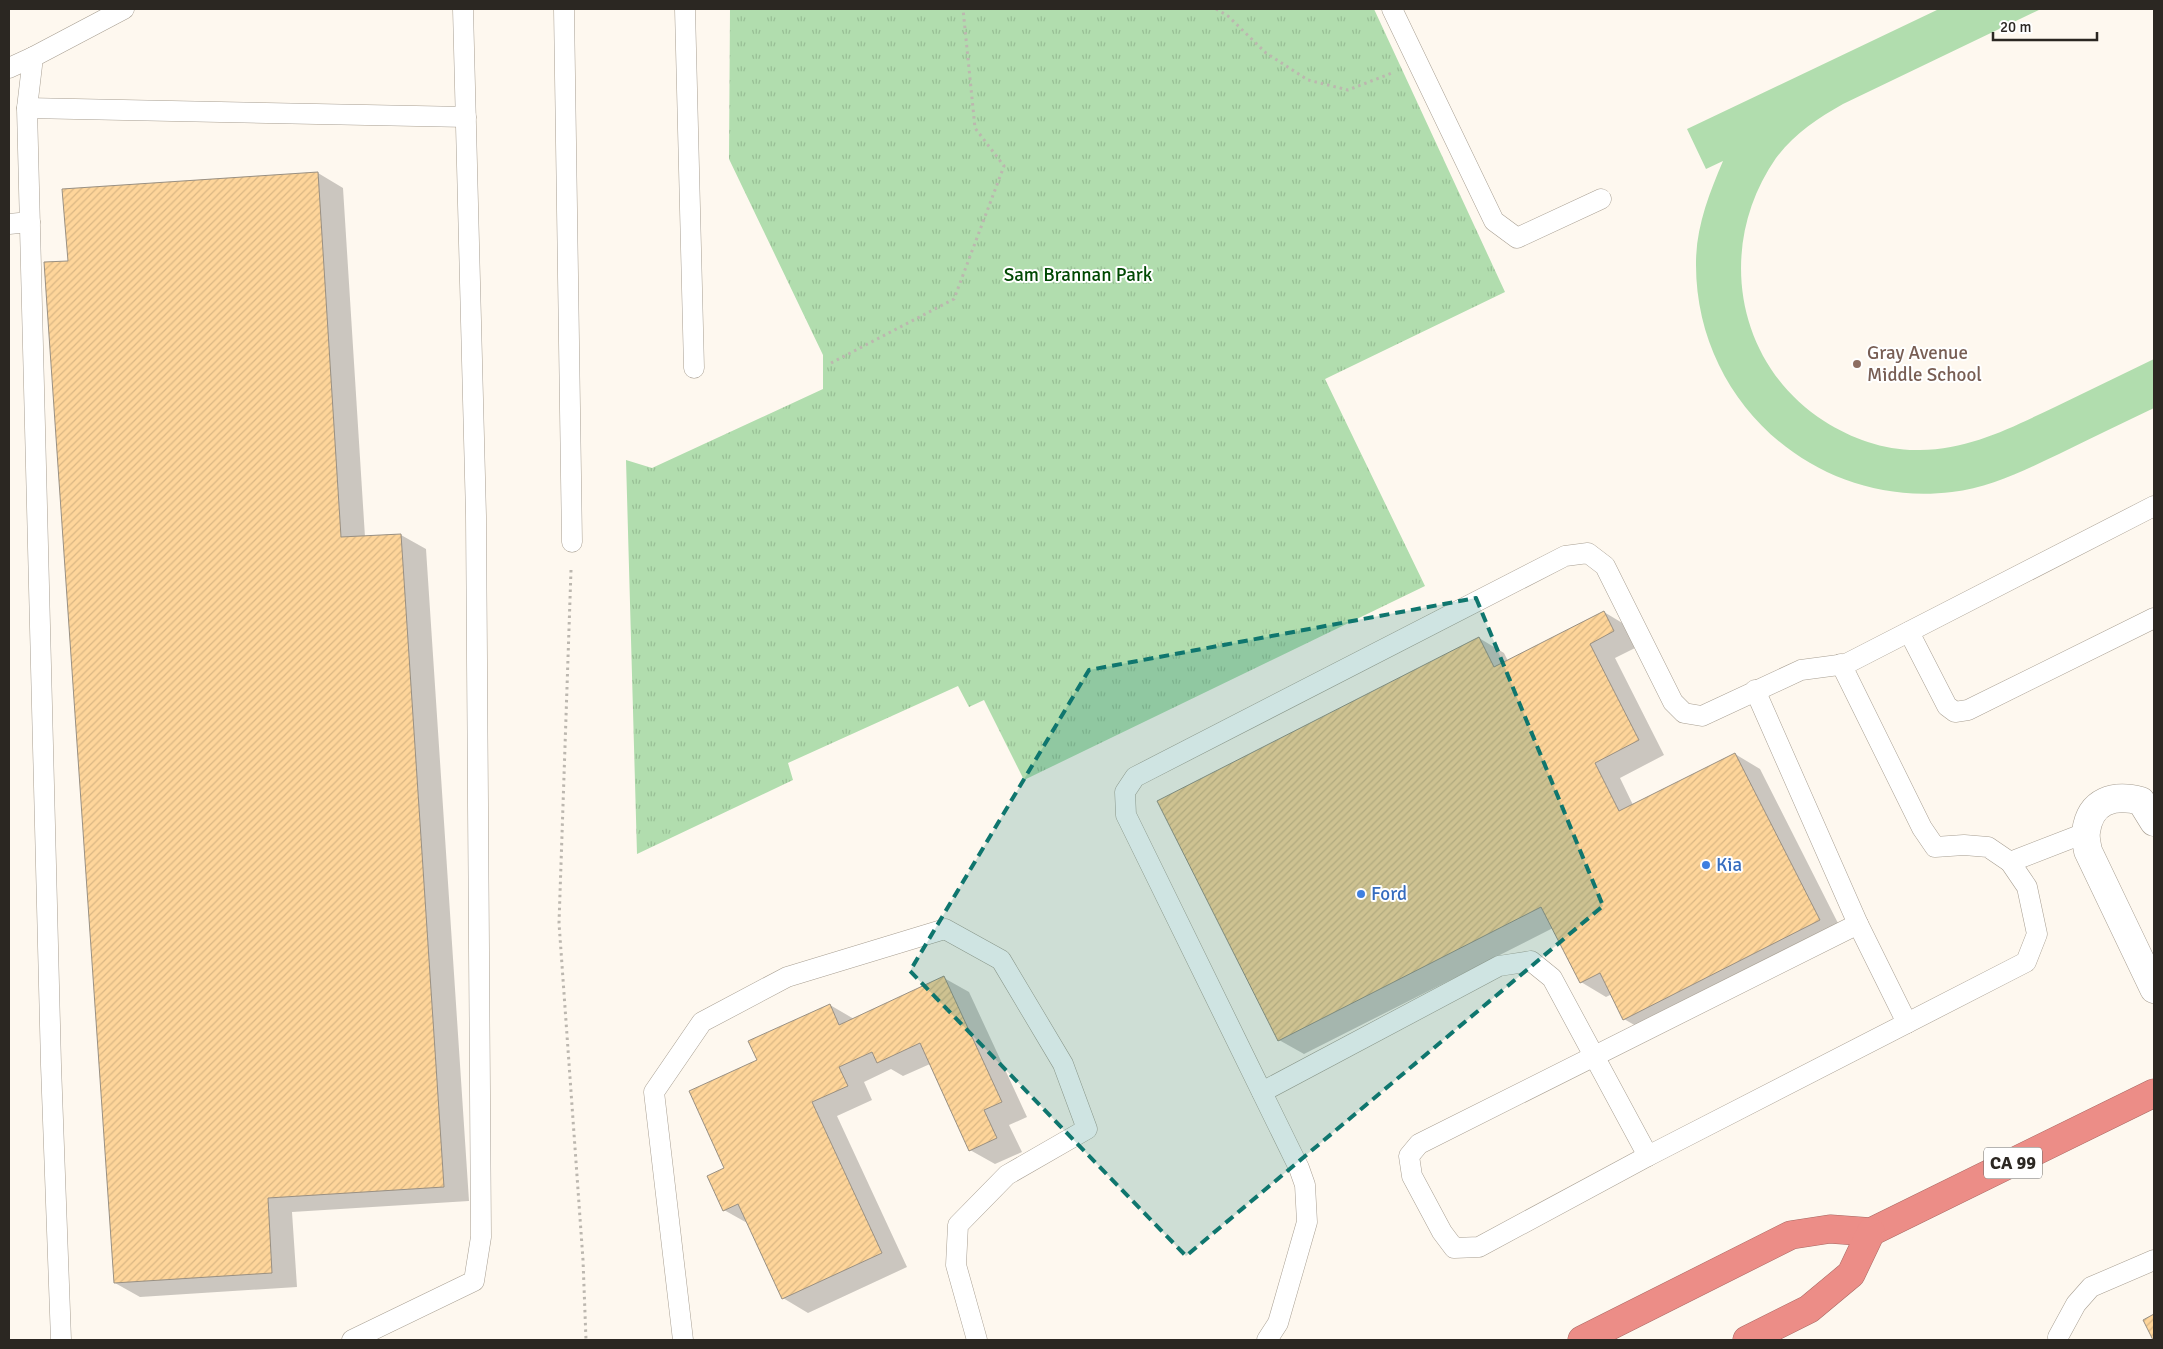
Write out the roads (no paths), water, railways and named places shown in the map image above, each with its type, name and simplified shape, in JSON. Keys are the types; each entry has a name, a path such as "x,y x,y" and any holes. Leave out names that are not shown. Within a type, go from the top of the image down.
{"highway":[{"name":"CA 99","path":"1871,1232 2154,1093"},
{"path":"1582,1340 1791,1235 1830,1228 1871,1232 1851,1274 1809,1309 1747,1340"}],"street":[{"path":"2150,807 2124,797 2104,801 2091,814 2085,833 2088,851 2154,989"}],"lane":[{"path":"9,68 124,9"},
{"path":"352,1340 474,1281 481,1237 476,516 463,9"},
{"path":"564,9 572,542"},
{"path":"686,9 694,368"},
{"path":"1392,9 1494,221 1517,238 1601,199"},
{"path":"33,57 27,108 51,1075 61,1340"},
{"path":"27,108 466,117"},
{"path":"9,224 30,222"},
{"path":"1267,1340 1278,1323 1307,1222 1306,1185 1126,815 1125,792 1135,777 1565,556 1588,553 1605,566 1673,702 1684,713 1702,716 1801,670 1846,664 2154,506"},
{"path":"1909,632 1947,706 1955,712 1968,710 2154,618"},
{"path":"1841,664 1922,828 1935,847 1964,845 1988,847 2010,862 2026,887 2037,934 2026,962 1648,1156 1479,1247 1454,1248 1442,1232 1412,1176 1409,1156 1419,1144 1858,924"},
{"path":"1755,690 1858,924 1907,1024"},
{"path":"2010,862 2085,833"},
{"path":"683,1340 654,1092 702,1022 787,977 945,929 1001,960 1063,1064 1087,1130 1007,1175 958,1225 956,1265 977,1340"},
{"path":"1262,1092 1499,966 1531,960 1552,978 1648,1156"},
{"path":"2058,1337 2076,1304 2091,1287 2154,1260"}],"place":[{"name":"Gray Avenue Middle School","path":"1857,364"},
{"name":"Kia","path":"1706,865"},
{"name":"Ford","path":"1361,894"}],"park label":[{"name":"Sam Brannan Park","path":"1078,275"}]}
